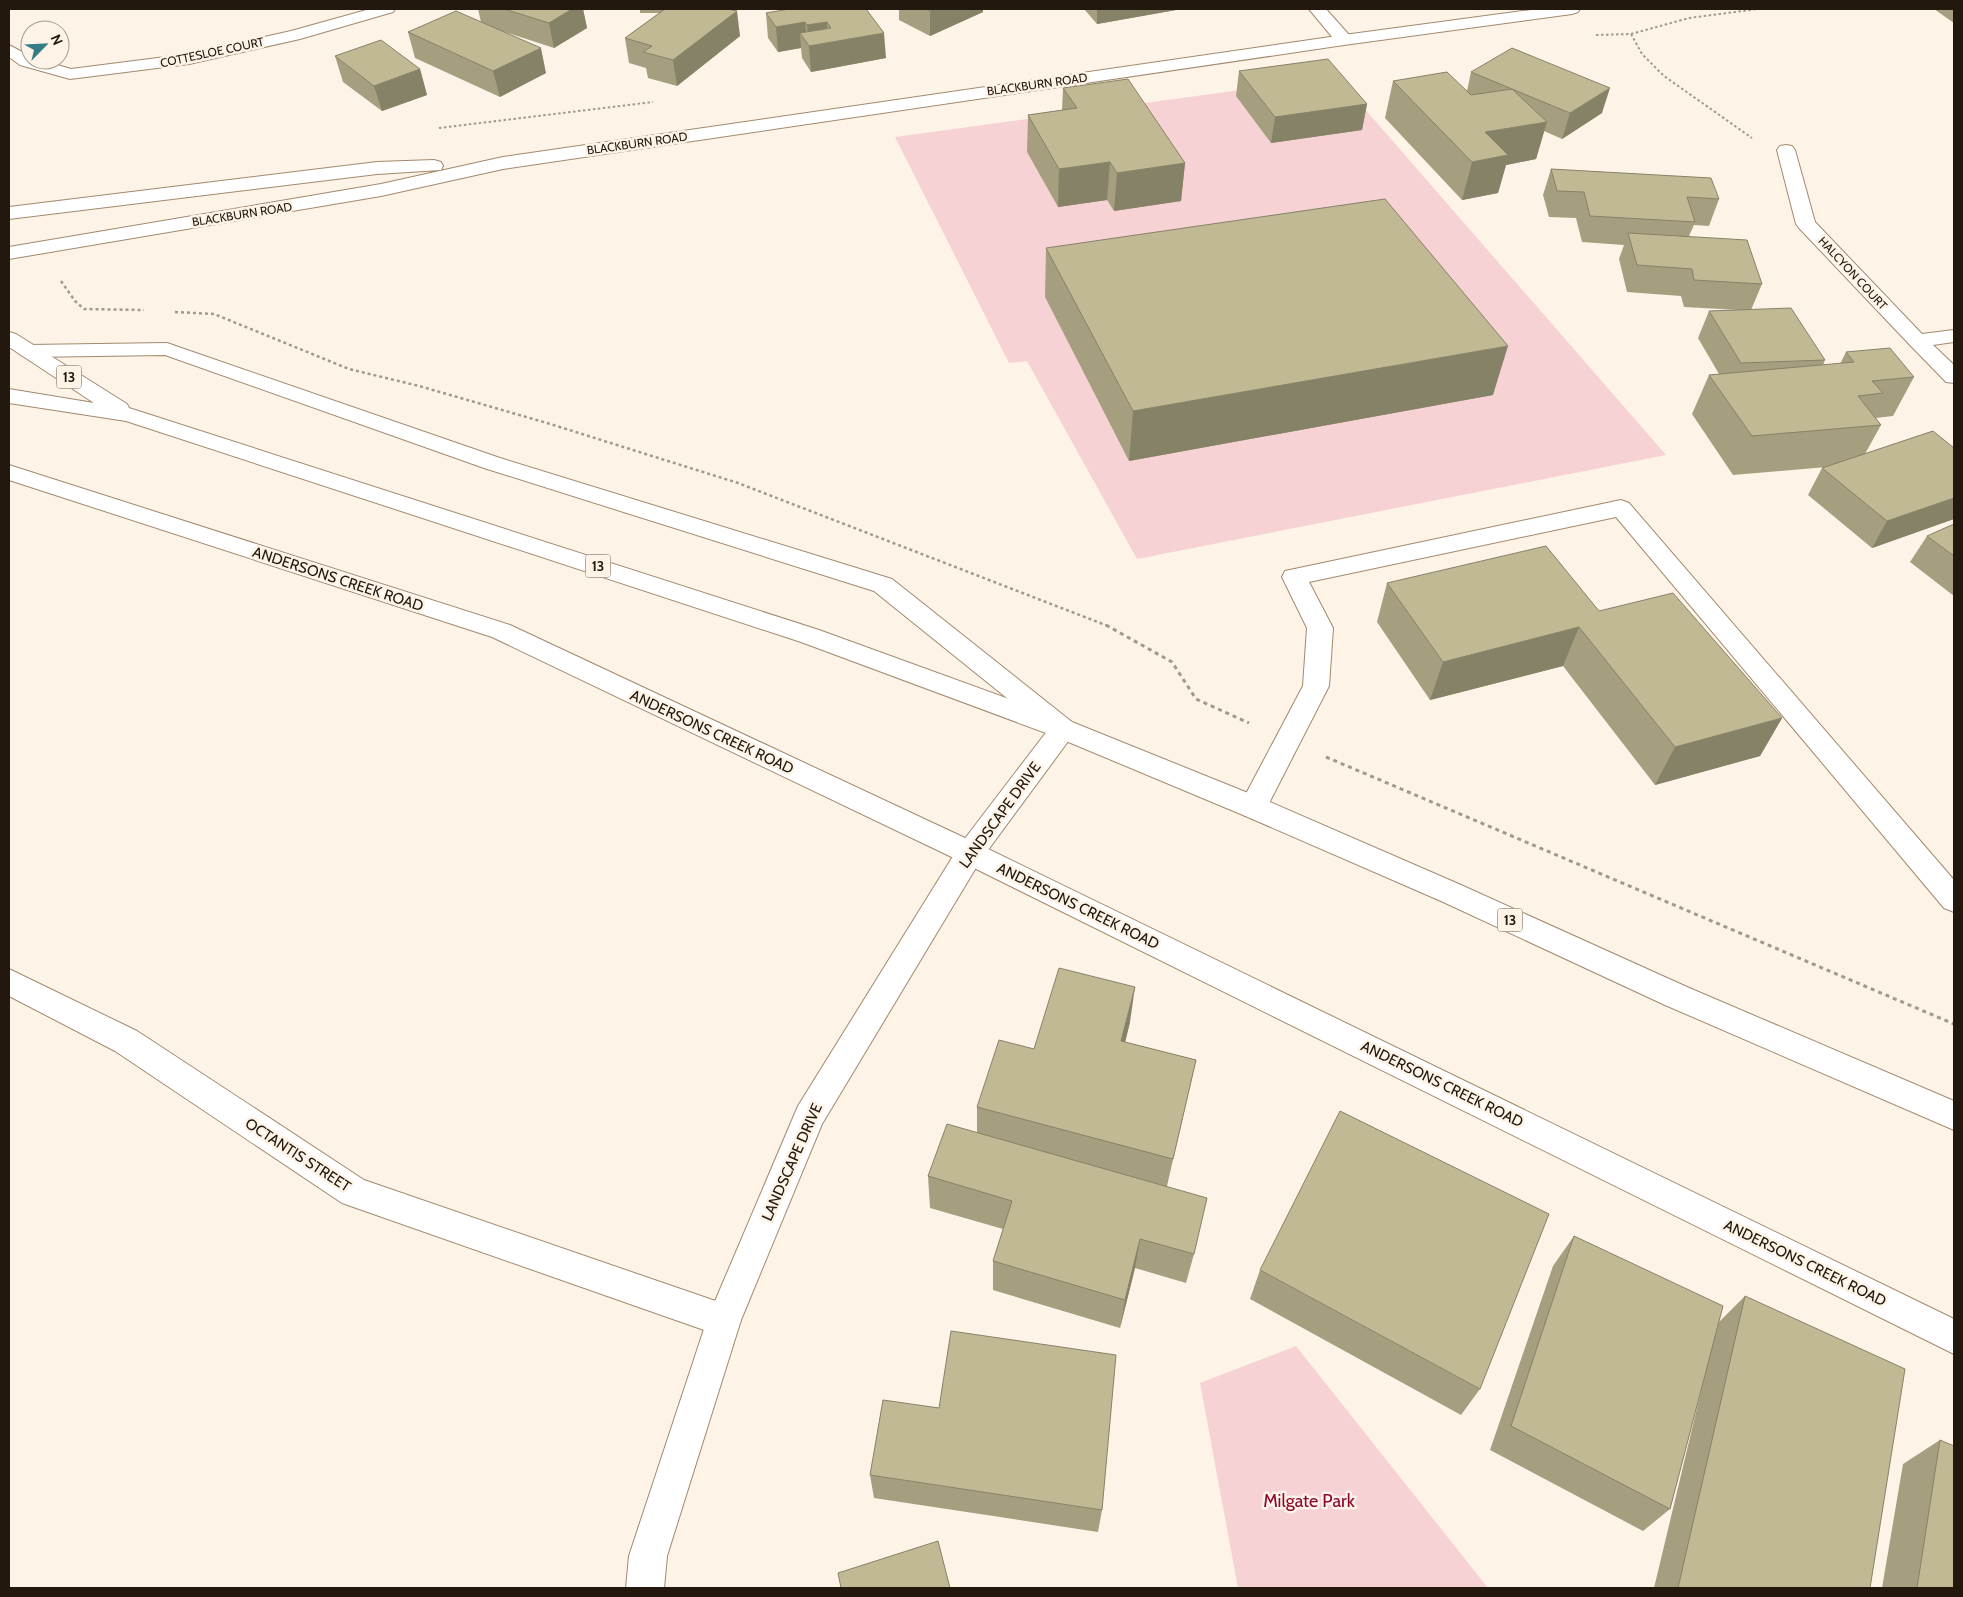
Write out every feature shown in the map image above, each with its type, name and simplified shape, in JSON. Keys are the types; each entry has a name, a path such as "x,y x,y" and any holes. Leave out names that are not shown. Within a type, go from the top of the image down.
{"main road":[{"name":"COTTESLOE COURT","path":"9,50 26,61 70,74 189,59 387,9"},
{"path":"1317,9 1344,40"},
{"name":"BLACKBURN ROAD","path":"9,253 381,190 503,163 1344,40 1572,9"},
{"name":"HALCYON COURT","path":"1786,150 1806,224 1917,341 1954,377"},
{"name":"BLACKBURN ROAD","path":"9,213 377,168 503,163"},
{"path":"1917,341 1954,336"},
{"path":"18,344 167,349 492,463 883,585 1063,729"},
{"name":"13","path":"18,344 129,415"},
{"name":"13","path":"9,396 129,415 810,636 1063,729 1253,807 1950,1110"},
{"name":"ANDERSONS CREEK ROAD","path":"9,472 501,631 970,853 1954,1337"},
{"path":"1253,807 1316,686 1320,628 1294,577 1621,508 1954,900"},
{"name":"LANDSCAPE DRIVE","path":"646,1588 648,1556 724,1320 809,1116 970,853 1063,729"},
{"name":"OCTANTIS STREET","path":"9,982 126,1041 354,1192 724,1320"}],"path":[{"path":"1631,34 1642,54 1664,76 1752,138 1786,150"}],"green space":[{"path":"1337,77 1666,455 1137,559 1027,361 1009,363 895,137"},
{"name":"Milgate Park","path":"1296,1346 1488,1588 1238,1588 1200,1383"}],"building":[{"path":"504,9 572,9 549,23"},
{"path":"665,9 729,9 737,11 673,60 643,52 652,46 625,38"},
{"path":"789,9 866,9 884,33 809,46 800,33 831,28 827,22 807,25 805,22 776,27 766,13"},
{"path":"456,11 541,48 493,71 408,32"},
{"path":"381,40 420,69 374,86 335,56"},
{"path":"1512,48 1610,88 1570,113 1471,72"},
{"path":"1328,59 1367,104 1275,117 1239,71"},
{"path":"1447,72 1471,95 1512,89 1547,122 1485,132 1508,155 1472,162 1393,81"},
{"path":"1128,79 1185,163 1117,173 1110,162 1059,169 1028,115 1077,108 1063,88"},
{"path":"1551,169 1711,178 1719,199 1687,197 1695,222 1590,216 1584,192 1557,191"},
{"path":"1385,199 1508,346 1133,411 1046,248"},
{"path":"1628,233 1747,240 1762,284 1694,280 1692,269 1637,265"},
{"path":"1791,308 1825,360 1741,363 1709,311"},
{"path":"1890,348 1914,377 1872,381 1883,393 1858,396 1881,425 1752,436 1709,375 1854,362 1846,352"},
{"path":"1933,431 1954,448 1954,498 1887,521 1822,468"},
{"path":"1954,524 1954,556 1927,536"},
{"path":"1546,546 1599,611 1673,593 1782,718 1675,747 1579,627 1443,662 1387,583"},
{"path":"1059,968 1135,987 1121,1041 1196,1060 1173,1159 977,1107 999,1040 1034,1049"},
{"path":"1340,1111 1549,1214 1480,1389 1260,1270"},
{"path":"947,1124 1207,1198 1194,1254 1140,1239 1125,1300 993,1261 1012,1201 928,1176"},
{"path":"1574,1236 1723,1306 1670,1509 1511,1426"},
{"path":"1745,1296 1905,1369 1870,1588 1678,1588"},
{"path":"951,1331 1116,1355 1102,1510 870,1475 883,1400 939,1408"},
{"path":"1940,1440 1954,1446 1954,1588 1917,1588"},
{"path":"938,1541 950,1588 841,1588 838,1573"}]}
